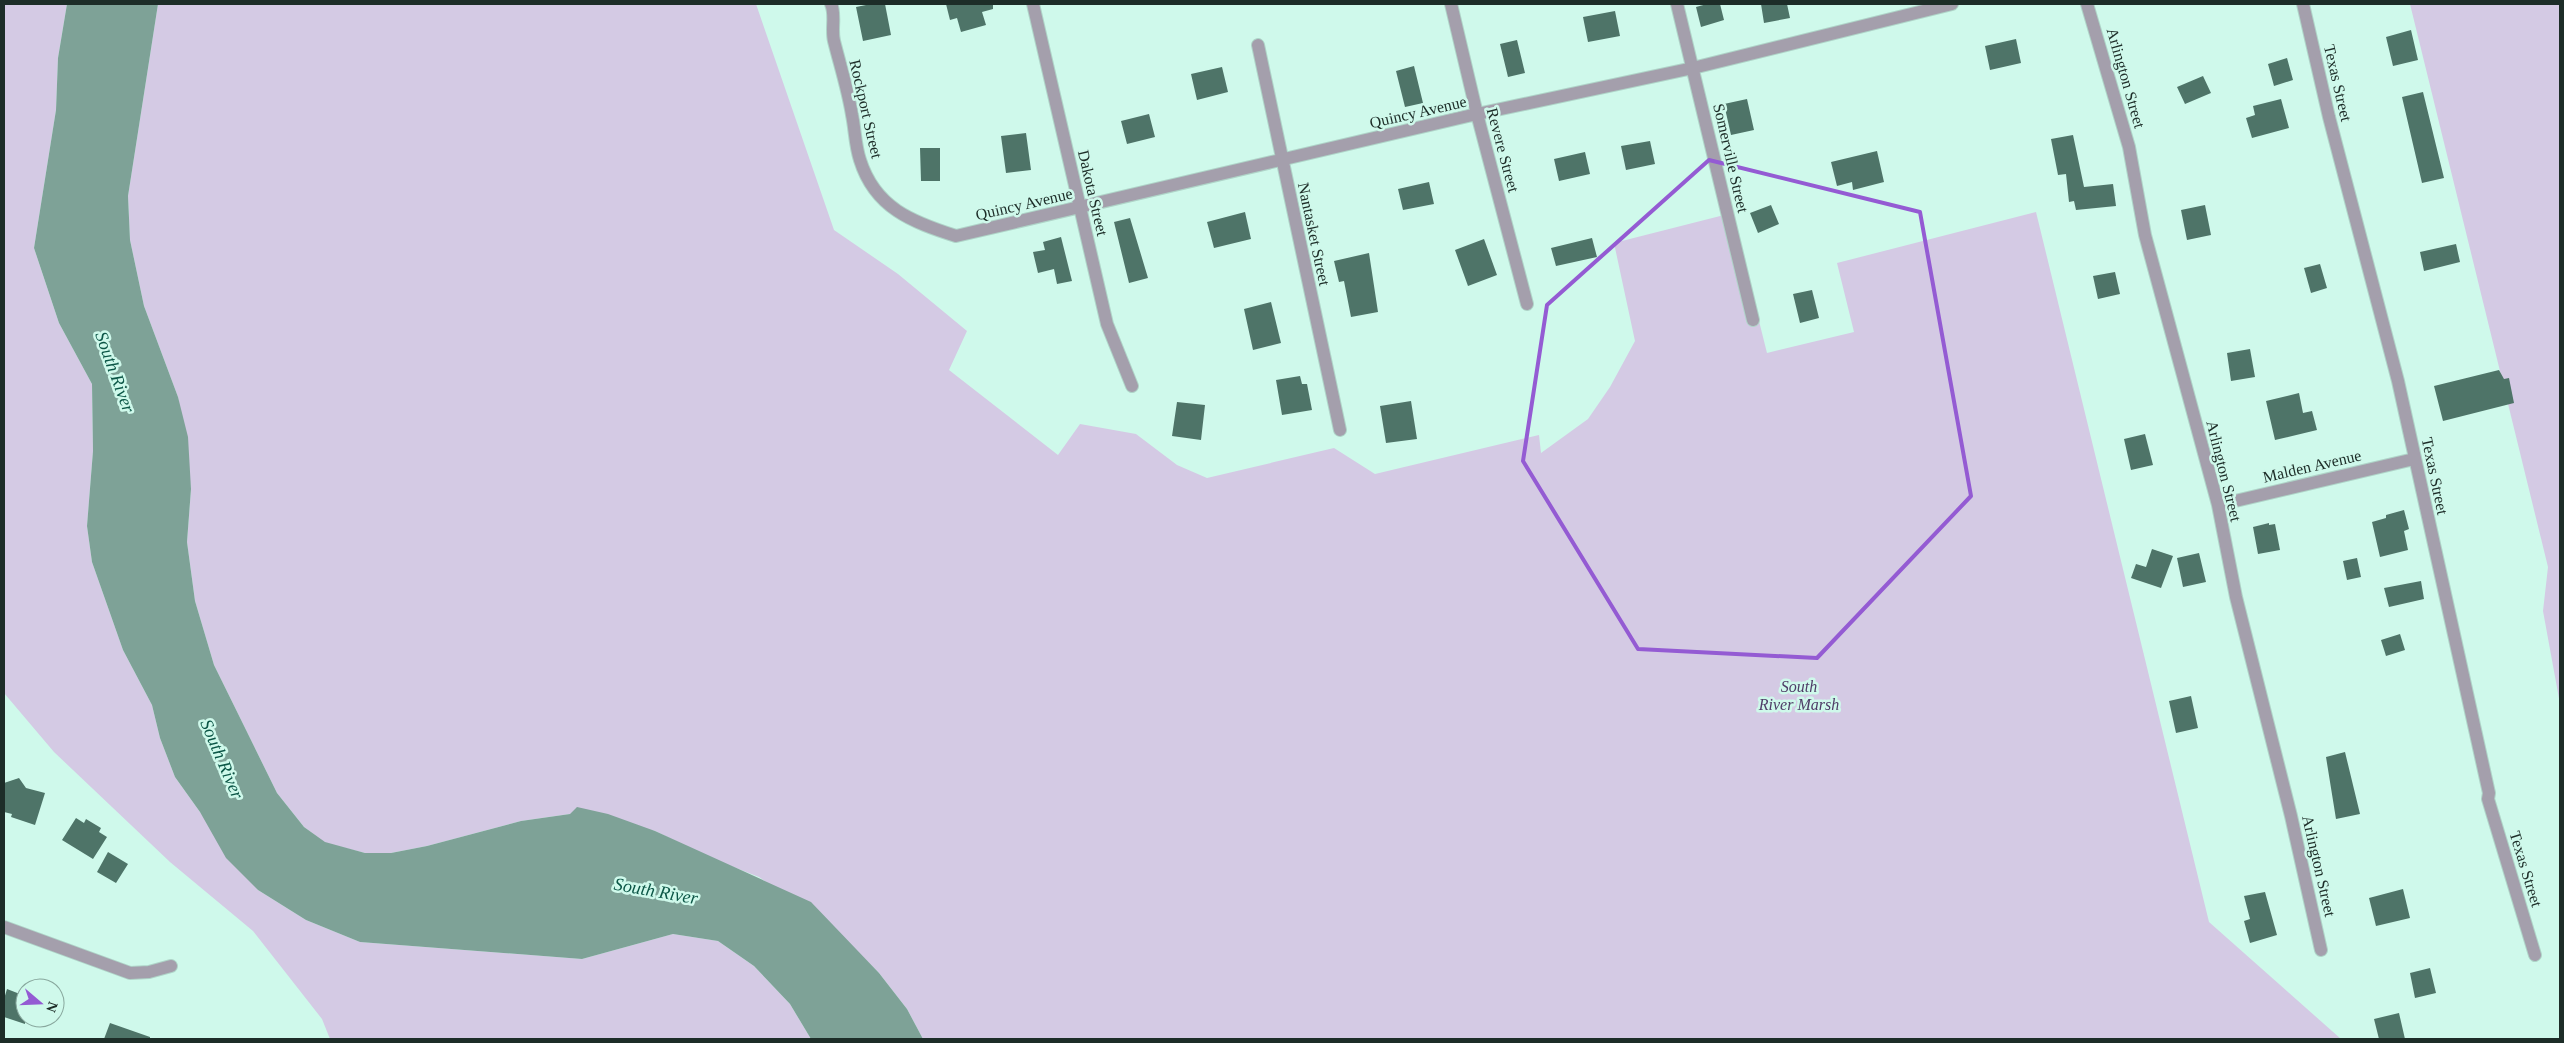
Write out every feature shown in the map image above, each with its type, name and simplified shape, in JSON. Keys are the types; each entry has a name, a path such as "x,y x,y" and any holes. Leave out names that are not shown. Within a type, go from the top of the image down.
{"street":[{"name":"Dakota Street","path":"1033,4 1107,324 1132,386"},
{"name":"Revere Street","path":"1451,4 1477,114 1527,304"},
{"name":"Somerville Street","path":"1677,4 1753,320"},
{"name":"Quincy Avenue","path":"895,211 909,220 956,236 1477,114 1693,68 1952,4"},
{"name":"Arlington Street","path":"2088,4 2129,147 2145,235 2218,505 2236,597 2291,816 2321,950"},
{"name":"Texas Street","path":"2303,4 2329,117 2395,372 2477,732 2489,793 2488,798 2535,955"},
{"name":"Rockport Street","path":"834,5 831,31 852,112 859,158 866,176 874,189 895,211"},
{"name":"Nantasket Street","path":"1258,45 1340,430"},
{"name":"Malden Avenue","path":"2218,505 2414,459"},
{"path":"4,927 130,973 148,972 171,966"}],"highlighted area":[{"path":"1709,160 1920,212 1971,496 1817,658 1638,649 1523,461 1547,305"}],"green space":[{"path":"4,4 67,4 58,58 56,110 34,248 59,323 92,384 93,451 87,526 92,562 123,650 152,705 160,738 175,777 258,890 306,920 360,942 582,959 673,934 718,941 754,966 790,1004 811,1039 330,1039 322,1019 253,931 170,862 54,752 4,693"},
{"name":"South River Marsh","path":"158,4 756,4 834,230 898,274 967,331 949,370 1058,455 1080,424 1136,434 1177,465 1207,478 1334,448 1375,474 1539,435 1541,453 1588,419 1610,387 1635,341 1614,243 1732,213 1767,353 1854,332 1837,263 2036,212 2209,922 2341,1039 923,1039 907,1009 879,973 846,940 759,877 713,859 655,831 570,814 521,821 427,846 391,853 365,853 325,843 304,827 277,793 214,665 195,601 187,542 191,489 178,397 144,306 130,240 128,196"},
{"path":"2410,4 2560,4 2560,704 2543,611 2548,567"}],"water":[{"name":"South River","path":"67,4 158,4 128,196 130,240 144,306 178,397 188,437 191,489 187,542 195,601 214,665 277,793 304,827 325,842 365,853 391,853 427,846 521,821 570,814 577,807 608,814 655,831 811,902 879,973 907,1009 923,1039 811,1039 790,1004 754,966 718,941 673,934 582,959 360,942 306,920 258,890 226,858 200,812 175,777 160,738 152,705 123,650 92,562 87,526 93,451 92,384 59,323 34,248 56,110 58,58"}],"building":[{"path":"885,4 891,35 863,41 856,7"},
{"path":"946,4 993,4 993,9 982,12 986,25 961,32 957,18 950,20"},
{"path":"1707,4 1720,4 1724,20 1701,27 1696,7"},
{"path":"1761,4 1787,4 1790,18 1764,23"},
{"path":"1615,11 1620,36 1588,42 1583,17"},
{"path":"2411,30 2418,60 2393,66 2386,37"},
{"path":"2016,39 2021,63 1990,70 1985,46"},
{"path":"1517,40 1525,73 1508,77 1500,44"},
{"path":"2287,58 2293,80 2274,86 2268,64"},
{"path":"1414,66 1423,103 1405,107 1396,71"},
{"path":"1222,67 1228,92 1197,100 1191,74"},
{"path":"2203,76 2211,93 2185,104 2177,87"},
{"path":"2423,92 2444,178 2422,183 2402,97"},
{"path":"1747,99 1754,130 1731,135 1724,104"},
{"path":"2281,99 2289,128 2252,138 2246,118 2255,115 2253,106"},
{"path":"1149,114 1155,137 1127,144 1121,121"},
{"path":"1026,133 1031,170 1006,173 1001,136"},
{"path":"2073,135 2084,187 2113,184 2116,206 2076,210 2074,201 2069,202 2066,174 2058,175 2051,139"},
{"path":"1650,141 1655,164 1626,170 1621,146"},
{"path":"920,148 940,148 940,181 921,181"},
{"path":"1877,151 1884,182 1853,190 1852,182 1837,186 1831,162"},
{"path":"1585,152 1590,174 1559,181 1554,159"},
{"path":"1429,182 1434,204 1403,210 1398,189"},
{"path":"1771,205 1779,224 1758,233 1750,213"},
{"path":"2205,205 2211,235 2187,240 2181,210"},
{"path":"1245,212 1251,239 1214,248 1207,222"},
{"path":"1130,218 1148,278 1129,283 1114,222"},
{"path":"1061,237 1072,281 1057,284 1054,269 1038,273 1033,252 1045,250 1043,242"},
{"path":"1592,238 1597,257 1556,266 1551,248"},
{"path":"1484,239 1497,275 1468,286 1455,250"},
{"path":"2456,244 2460,262 2424,271 2420,252"},
{"path":"1369,253 1378,312 1351,317 1344,281 1339,282 1334,261"},
{"path":"2320,264 2327,288 2311,293 2304,268"},
{"path":"2115,272 2120,294 2098,299 2093,276"},
{"path":"1812,290 1819,318 1800,323 1793,294"},
{"path":"1271,302 1281,343 1253,350 1244,309"},
{"path":"2250,349 2255,377 2231,381 2227,353"},
{"path":"2499,370 2504,379 2509,378 2514,403 2443,421 2434,386"},
{"path":"1300,376 1302,384 1307,384 1312,410 1282,415 1276,380"},
{"path":"2299,393 2303,413 2312,411 2317,430 2275,440 2266,401"},
{"path":"1411,401 1417,439 1386,443 1380,406"},
{"path":"1177,402 1205,405 1201,440 1172,436"},
{"path":"2145,434 2153,465 2131,470 2124,439"},
{"path":"2404,510 2409,529 2404,531 2408,550 2380,557 2372,522 2386,518 2386,515"},
{"path":"2269,523 2269,525 2275,524 2280,550 2258,554 2253,527"},
{"path":"2152,549 2173,556 2161,588 2131,578 2136,564 2146,567"},
{"path":"2199,553 2206,582 2183,587 2177,558"},
{"path":"2357,558 2361,577 2347,580 2343,561"},
{"path":"2421,581 2424,599 2389,607 2384,588"},
{"path":"2400,634 2405,650 2386,656 2381,640"},
{"path":"2191,696 2198,728 2176,733 2169,701"},
{"path":"2345,752 2360,814 2336,819 2326,757"},
{"path":"19,778 26,788 45,793 35,825 11,817 12,814 4,812 4,783"},
{"path":"76,818 84,823 86,819 101,828 99,832 107,837 93,859 62,840"},
{"path":"108,852 128,864 116,883 97,872"},
{"path":"2403,889 2410,918 2376,926 2369,898"},
{"path":"2265,892 2277,935 2250,943 2244,921 2250,919 2244,896"},
{"path":"2430,968 2436,993 2415,998 2410,973"},
{"path":"7,989 15,992 15,1021 4,1017 4,999"},
{"path":"2399,1013 2405,1039 2379,1039 2374,1019"},
{"path":"110,1023 150,1037 150,1039 104,1039"}]}
